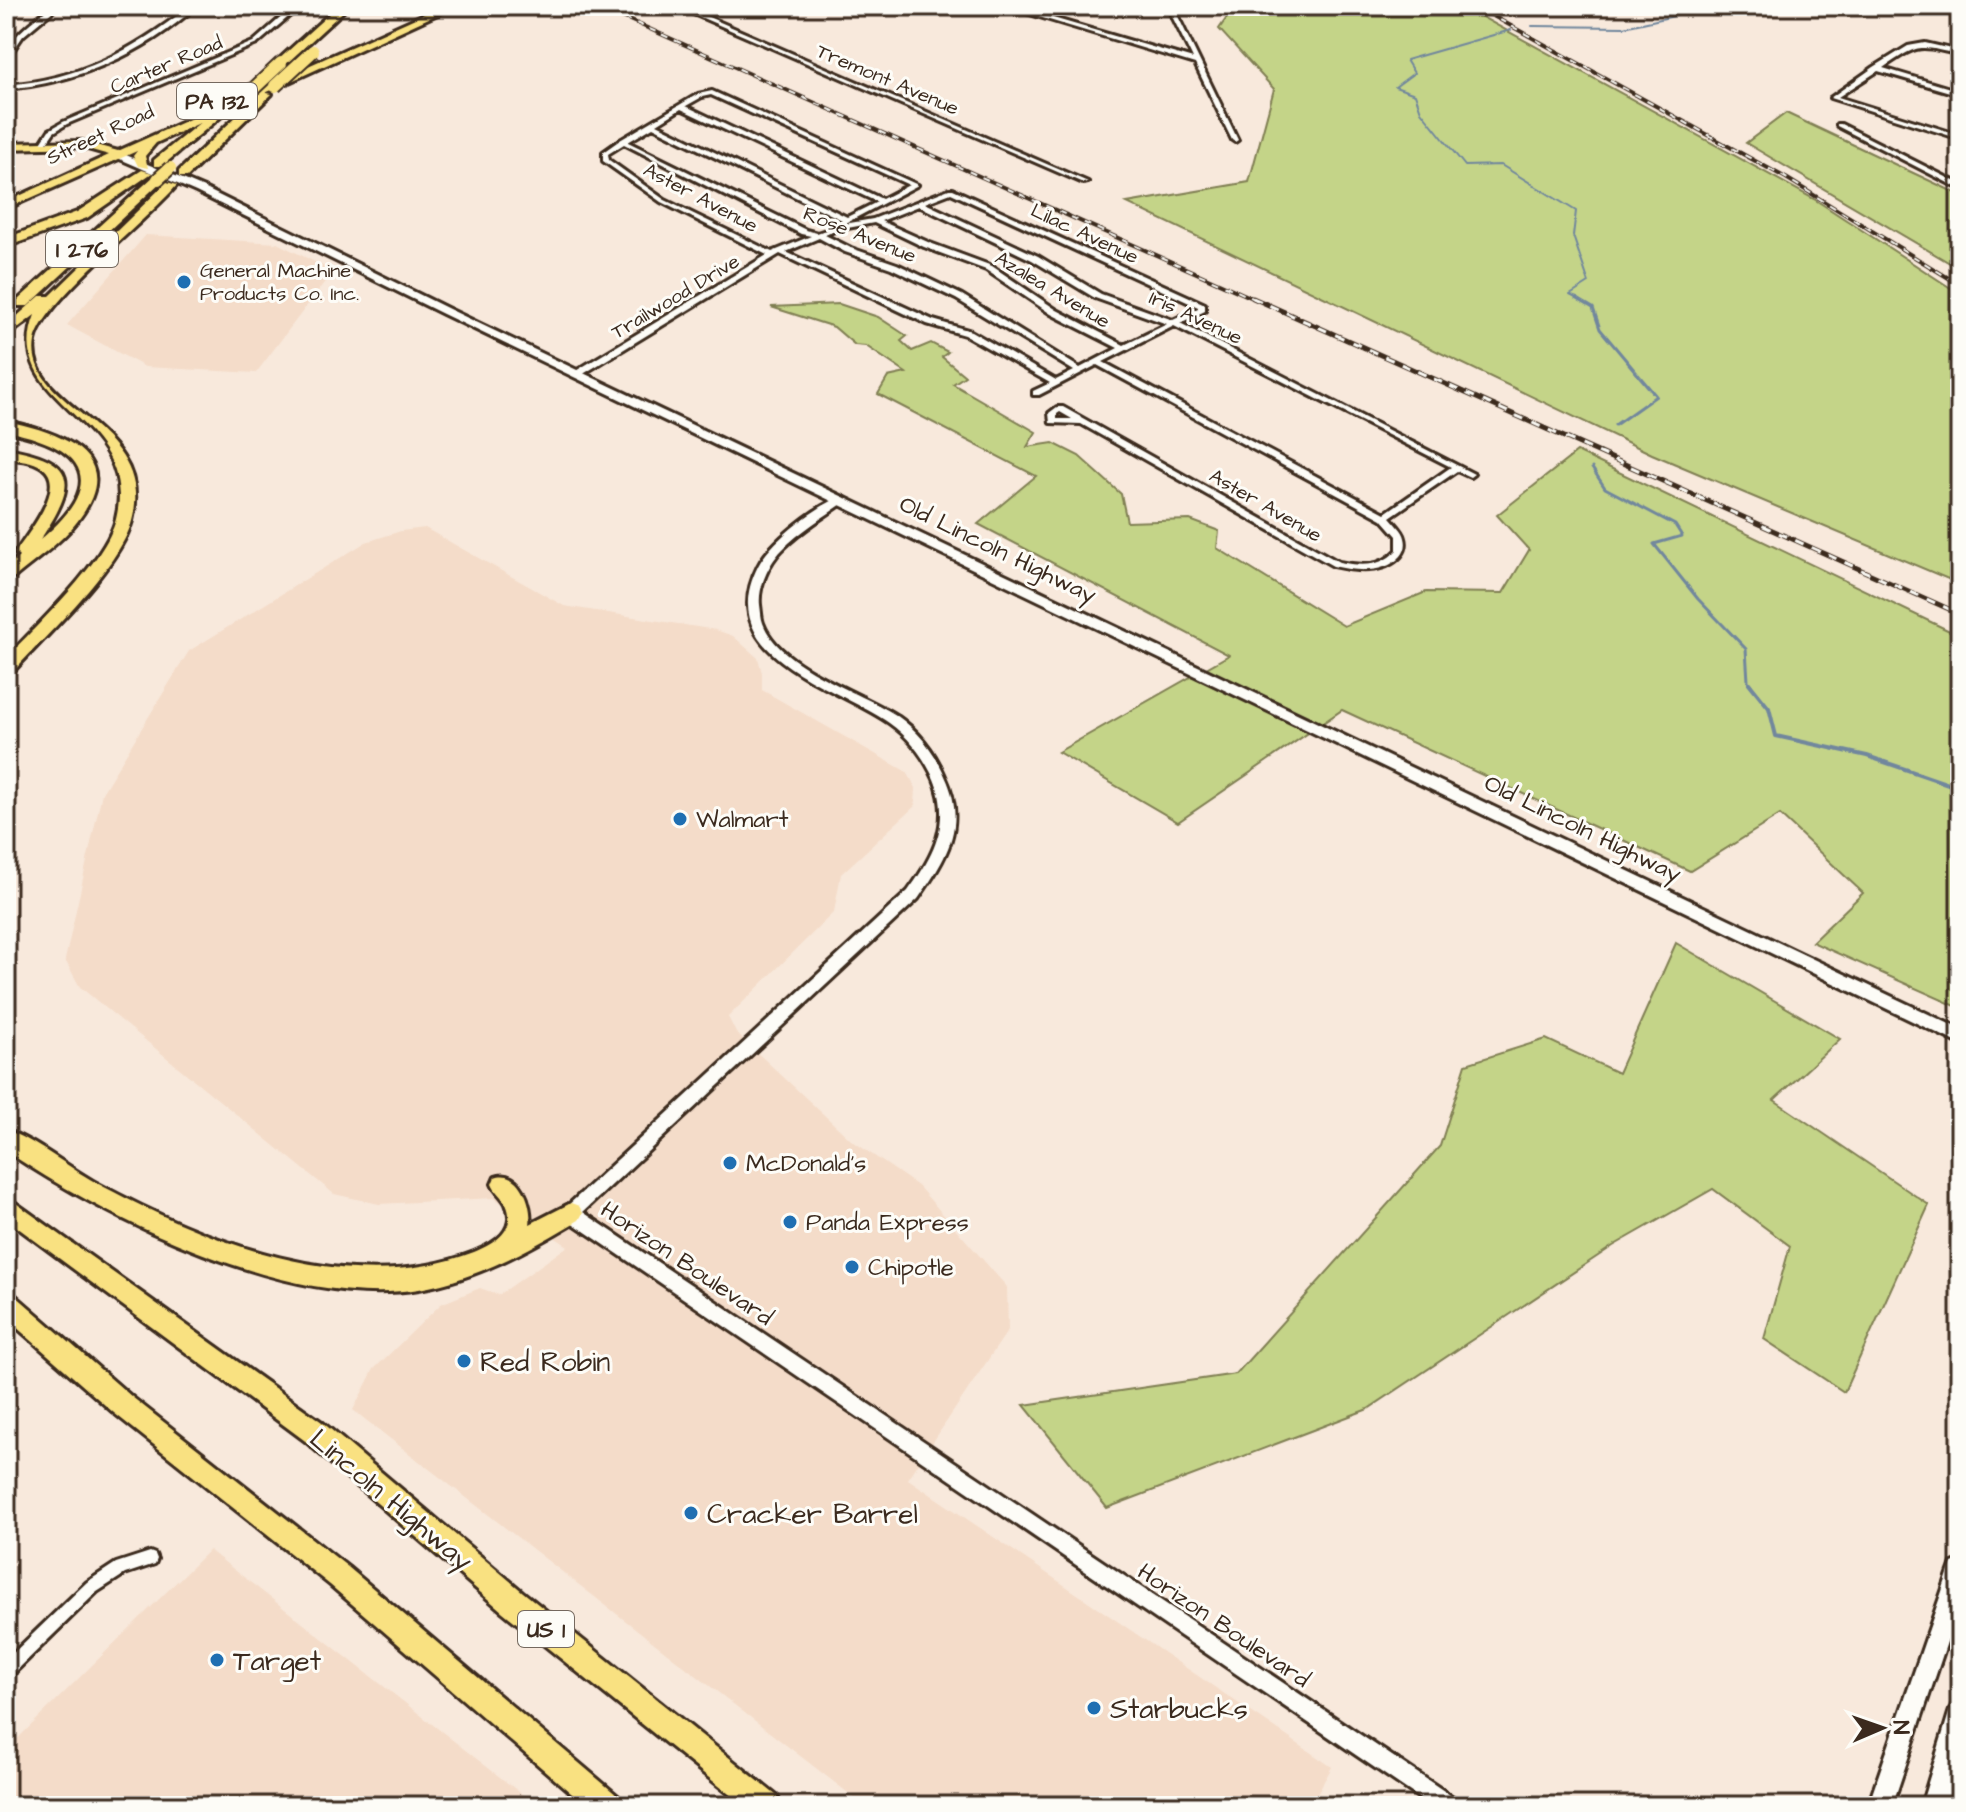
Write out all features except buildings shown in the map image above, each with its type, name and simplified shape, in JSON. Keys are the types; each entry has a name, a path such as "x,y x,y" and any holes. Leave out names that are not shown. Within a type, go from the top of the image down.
{"highway":[{"name":"I 276","path":"155,176 183,174 313,51 348,10"},
{"name":"I 276","path":"6,318 164,166 281,63 348,10"},
{"path":"164,166 217,115 253,89"},
{"name":"I 276","path":"6,333 102,251 155,176"},
{"path":"6,243 82,215 155,176"},
{"path":"6,669 103,557 121,529 127,507 127,483 122,465 110,448 40,385 30,372 26,357 28,341 36,326 102,251"},
{"path":"6,415 63,427 110,448"},
{"path":"6,426 50,435 71,445 85,461 90,479 85,498 73,518 8,574"},
{"path":"6,453 46,463 58,477 60,490 53,511 8,574"},
{"path":"6,1139 93,1192 136,1213 240,1254 318,1276 355,1282 399,1281 451,1271 505,1251 571,1213"},
{"path":"503,1184 514,1194 521,1216 516,1237 505,1251"},
{"name":"Lincoln Highway","path":"11,1208 313,1431 513,1602 767,1806"},
{"path":"6,1303 123,1405 339,1576 608,1806"},
{"path":"6,1324 123,1405"}],"main road":[{"name":"Street Road","path":"6,206 111,152 429,6"},
{"name":"Street Road","path":"6,198 67,169 165,132 450,6"},
{"path":"155,176 139,160 141,150 165,132"},
{"path":"58,144 73,146 80,151 79,159 67,169"},
{"name":"Old Lincoln Highway","path":"6,146 81,144 111,152 155,176 213,196 577,374 1960,1037"},
{"path":"1880,1806 1960,1571"},
{"path":"1933,1806 1960,1713"}],"street":[{"path":"6,57 21,35 56,6"},
{"path":"6,87 51,81 119,56 150,40 194,6"},
{"name":"Carter Road","path":"43,144 51,131 65,123 255,43 298,6"},
{"name":"Tremont Avenue","path":"678,6 1085,182"},
{"path":"1006,6 1198,63"},
{"path":"1170,6 1235,140"},
{"path":"1511,6 1519,10"},
{"path":"1960,53 1918,45 1904,50 1833,98 1960,137"},
{"path":"1876,68 1960,93"},
{"name":"Aster Avenue","path":"915,185 712,93 700,95 608,149 604,156 635,184 827,276 930,322 968,333 1056,383"},
{"path":"682,107 881,201"},
{"path":"652,124 846,219"},
{"path":"1839,125 1960,187"},
{"name":"Rose Avenue","path":"622,141 815,235 904,270 959,297 1078,370"},
{"name":"Trailwood Drive","path":"835,228 846,219 915,185"},
{"name":"Trailwood Drive","path":"577,374 776,253 815,235 875,221 951,190"},
{"name":"Lilac Avenue","path":"951,190 1194,300 1203,308 1176,324"},
{"name":"Iris Avenue","path":"919,203 1035,258 1098,296 1176,324 1470,474"},
{"name":"Azalea Avenue","path":"875,221 989,268 1054,312 1125,349"},
{"path":"1036,393 1176,324"},
{"path":"1096,362 1385,517 1457,467"},
{"name":"Aster Avenue","path":"1082,422 1336,564 1374,567 1397,557 1403,544 1401,536 1385,517"},
{"name":"Horizon Boulevard","path":"841,500 781,545 763,567 754,596 757,626 784,658 802,671 893,719 927,749 945,788 948,829 935,866 913,895 571,1213 1449,1806"},
{"path":"6,1671 107,1575 150,1559"}],"shaded area":[{"path":"146,235 277,243 333,271 256,373 145,367 67,325"},
{"path":"425,528 564,606 716,630 733,636 758,658 762,690 907,772 916,788 915,806 841,874 834,912 728,1017 736,1033 851,1140 918,1186 1007,1287 1008,1330 908,1479 1332,1767 1310,1806 926,1806 910,1795 900,1806 865,1806 353,1410 374,1369 441,1304 480,1288 499,1295 568,1246 494,1198 379,1204 334,1194 80,987 65,960 102,793 189,651 366,542 401,531"},
{"name":"Target","path":"209,1550 537,1806 6,1806 6,1750"}],"green space":[{"path":"1235,6 1462,6 1814,199 1960,294 1960,584 1652,454 1127,203 1249,182 1274,89 1219,29"},
{"path":"1786,113 1960,195 1960,269 1746,143"},
{"path":"839,304 878,317 907,336 901,341 912,351 931,343 948,352 942,357 965,376 953,384 1036,432 1027,447 1053,443 1079,456 1121,494 1127,522 1190,520 1219,531 1217,548 1344,626 1426,592 1503,593 1529,550 1497,515 1577,452 1960,636 1960,1008 1812,942 1863,893 1780,815 1690,871 1342,710 1178,822 1058,752 1229,655 978,524 1036,476 878,394 888,377 906,373 866,346 855,345 834,327 771,307"},
{"path":"1676,943 1840,1039 1774,1100 1929,1205 1844,1392 1764,1339 1790,1246 1713,1189 1613,1246 1368,1409 1107,1508 1024,1405 1236,1374 1440,1146 1466,1064 1546,1039 1618,1073"}],"waterway":[{"path":"1532,26 1624,27 1720,6"},
{"path":"1511,30 1406,60 1414,73 1395,87 1415,94 1421,111 1465,166 1501,165 1576,211 1573,236 1589,283 1570,295 1576,298"},
{"path":"1576,298 1580,300"},
{"path":"1576,298 1593,308 1600,329 1656,396 1615,425"},
{"path":"1592,468 1605,488 1675,525 1682,536 1654,544 1698,599 1746,649 1748,681 1751,685"},
{"path":"1749,683 1769,708 1776,736 1867,756 1960,788"}],"railway":[{"path":"598,6 1257,300"},
{"path":"1475,6 1786,178 1960,285"},
{"path":"1253,298 1960,614"}],"place":[{"name":"General Machine Products Co. Inc.","path":"184,282"},
{"name":"Walmart","path":"680,819"},
{"name":"McDonald's","path":"730,1163"},
{"name":"Panda Express","path":"790,1222"},
{"name":"Chipotle","path":"852,1267"},
{"name":"Red Robin","path":"464,1361"},
{"name":"Cracker Barrel","path":"691,1513"},
{"name":"Target","path":"217,1660"},
{"name":"Starbucks","path":"1094,1708"}]}
